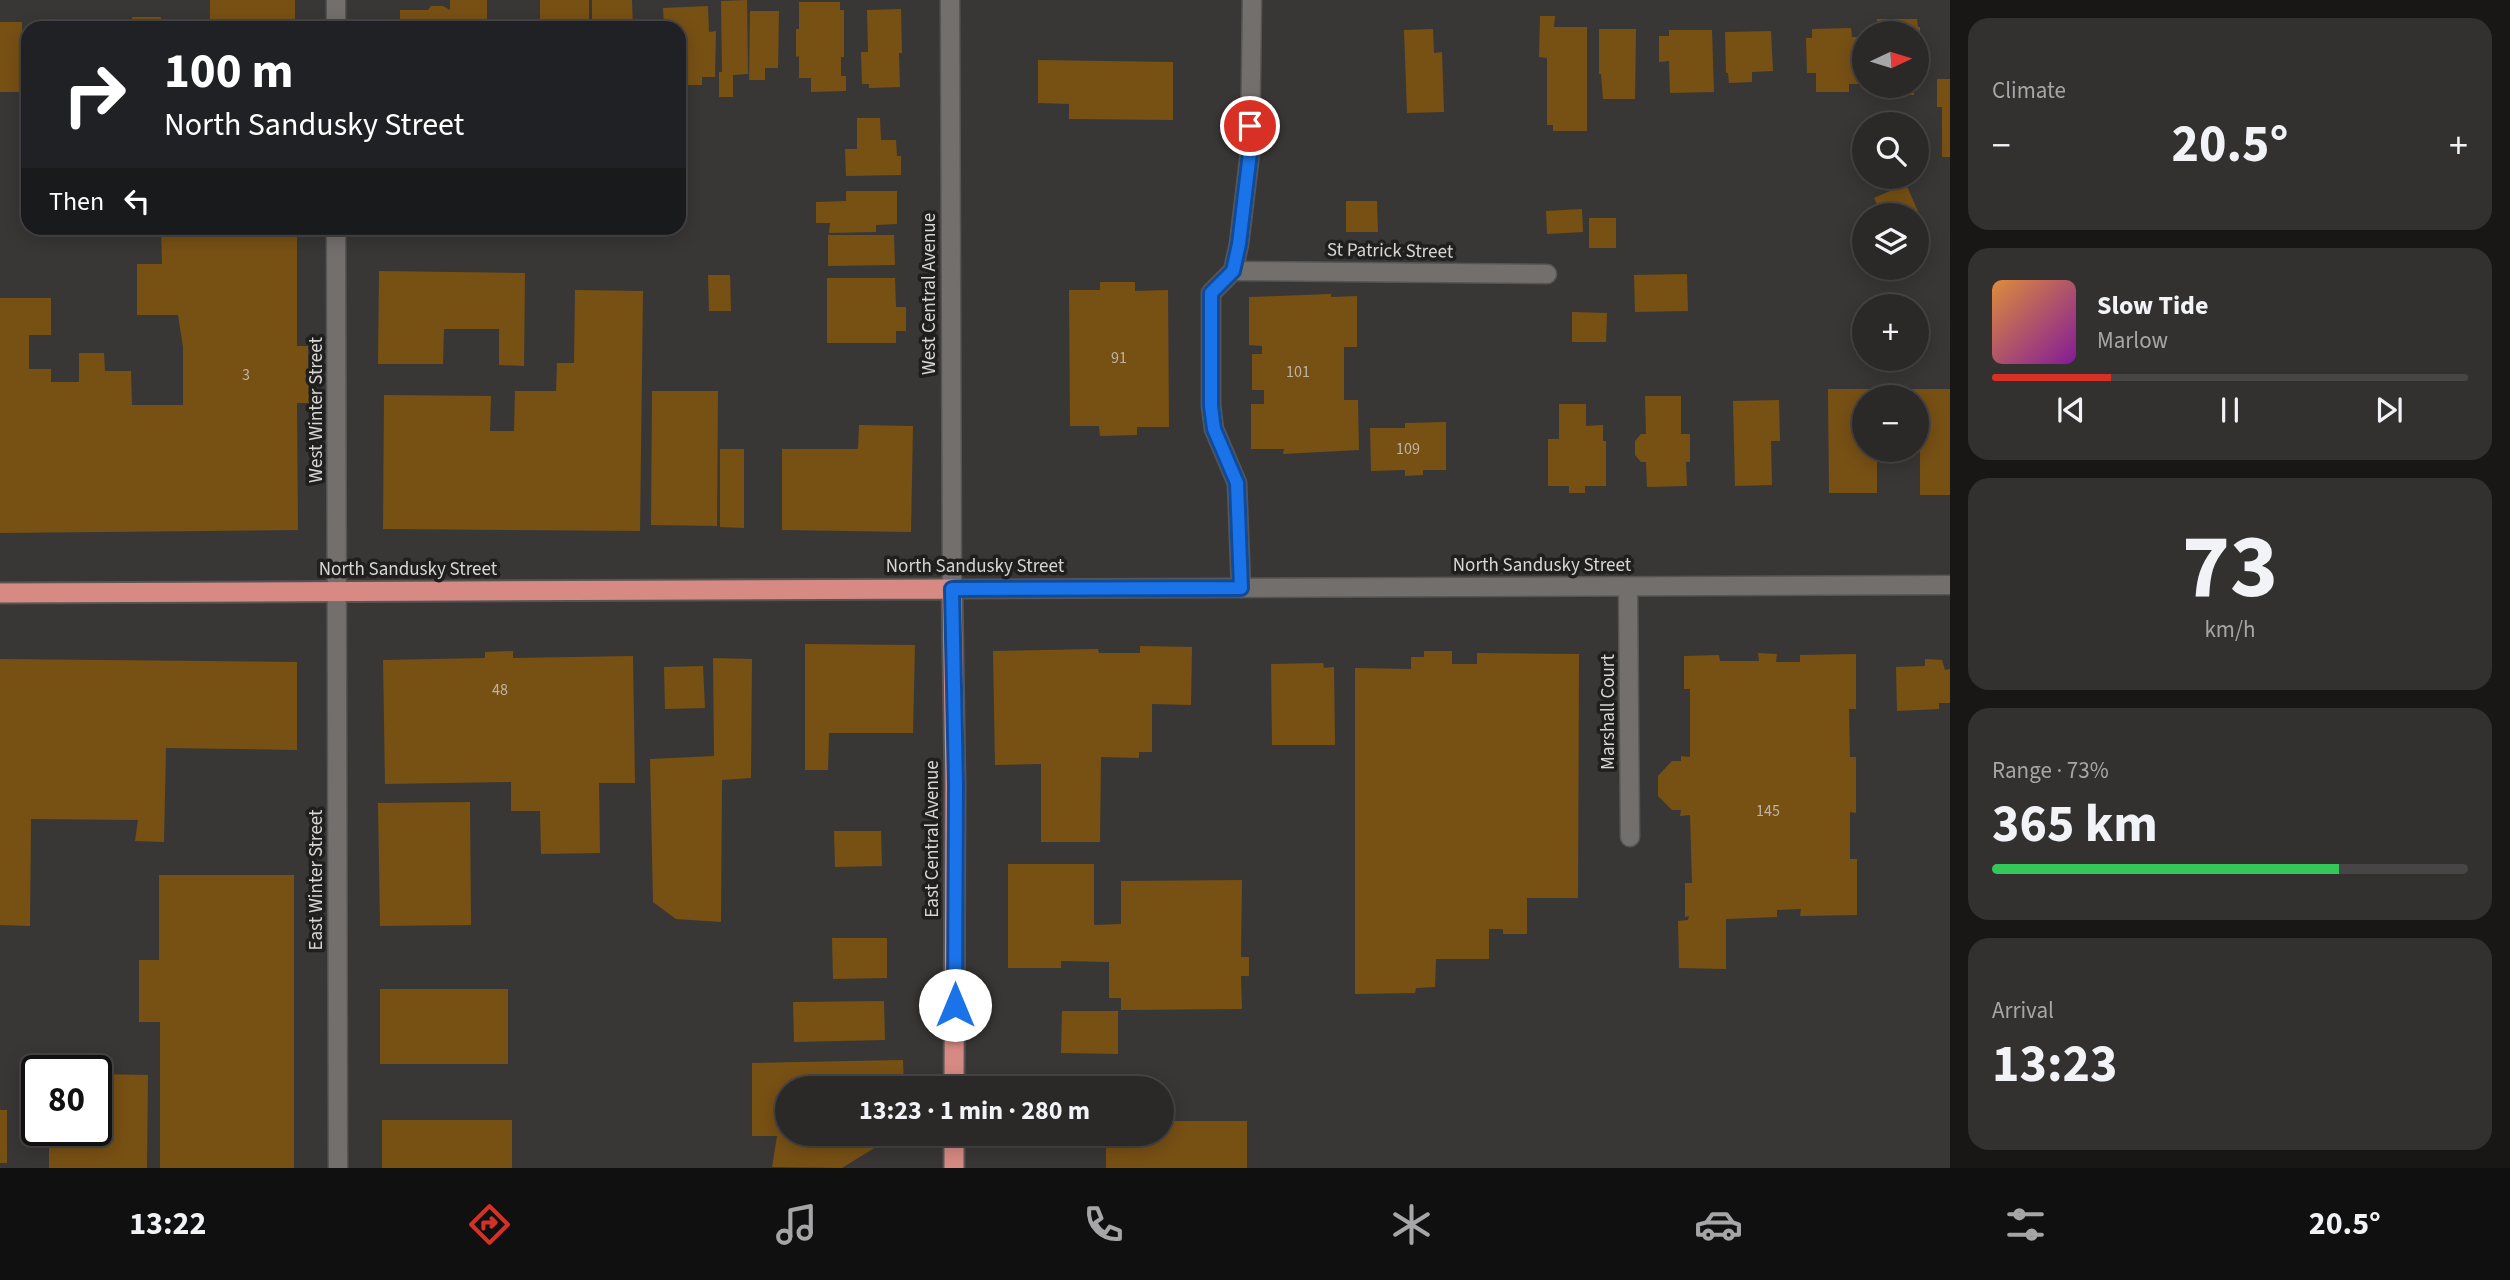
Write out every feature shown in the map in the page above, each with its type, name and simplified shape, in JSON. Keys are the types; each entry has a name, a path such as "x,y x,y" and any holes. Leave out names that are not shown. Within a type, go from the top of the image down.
{"highway":[{"name":"North Sandusky Street","path":"0,593 952,589"},
{"name":"East Central Avenue","path":"952,589 956,784 954,1076"},
{"path":"954,1146 954,1168"}],"street":[{"path":"336,0 336,21"},
{"name":"West Central Avenue","path":"950,0 952,589"},
{"path":"1241,588 1237,483 1214,429 1211,406 1211,293 1233,271 1239,244 1250,153 1252,0"},
{"name":"West Winter Street","path":"336,235 337,592"},
{"name":"St Patrick Street","path":"1233,271 1548,274"},
{"name":"North Sandusky Street","path":"952,589 1950,585"},
{"name":"Marshall Court","path":"1628,587 1630,837"},
{"name":"East Winter Street","path":"337,592 338,1168"}],"building":[{"path":"210,0 295,0 295,21 210,21"},
{"path":"450,0 487,0 487,21 400,21 400,10 428,10 431,6 443,6 450,10"},
{"path":"540,0 589,0 589,21 540,21"},
{"path":"592,0 632,0 633,21 592,21"},
{"path":"747,0 748,74 733,75 733,97 719,97 719,72 722,72 721,1"},
{"path":"799,2 840,2 840,10 844,10 844,57 841,57 841,76 846,76 846,91 811,92 811,78 799,78 796,29 799,29"},
{"path":"708,6 709,32 716,31 715,77 702,77 702,85 686,85 686,21 664,21 663,8"},
{"path":"901,9 900,87 869,88 869,84 862,84 861,52 868,52 867,10"},
{"path":"750,11 779,11 778,68 765,68 765,80 749,80"},
{"path":"1540,16 1555,16 1554,27 1587,27 1587,131 1553,131 1553,125 1547,125 1547,58 1539,57"},
{"path":"132,17 161,17 161,21 132,21"},
{"path":"1877,19 1917,21 1877,21"},
{"path":"0,22 21,22 21,92 0,92"},
{"path":"1851,28 1852,84 1849,84 1849,92 1816,92 1816,73 1807,73 1806,38 1812,38 1812,29"},
{"path":"1433,29 1434,53 1442,52 1444,112 1407,113 1404,30"},
{"path":"1599,29 1636,29 1635,99 1603,99 1599,74"},
{"path":"1669,30 1712,30 1714,92 1670,93 1669,61 1659,62 1659,36 1669,36"},
{"path":"1771,31 1773,71 1752,72 1752,82 1729,83 1726,73 1725,32"},
{"path":"1038,60 1173,62 1173,120 1069,119 1069,104 1038,103"},
{"path":"1937,79 1950,79 1950,157 1942,157 1942,107 1937,107"},
{"path":"857,118 880,118 881,140 896,140 897,156 901,156 901,175 846,176 845,149 857,149"},
{"path":"1895,189 1908,189 1914,203 1876,203 1874,198"},
{"path":"846,191 897,191 897,224 876,225 876,232 829,233 830,223 816,223 816,202 846,201"},
{"path":"1346,201 1377,201 1378,232 1346,232"},
{"path":"1582,209 1583,232 1547,234 1546,211"},
{"path":"1589,218 1616,218 1616,248 1589,248"},
{"path":"161,235 297,235 297,346 308,346 309,403 297,403 298,530 0,533 0,298 51,298 51,335 29,335 29,369 51,369 51,382 79,382 79,353 104,353 105,371 131,371 132,405 183,405 183,347 178,315 137,315 137,264 162,264"},
{"path":"828,235 894,235 895,265 828,266"},
{"path":"379,271 525,273 524,366 499,365 499,329 444,329 443,364 378,364"},
{"path":"1687,274 1688,311 1635,312 1634,275"},
{"path":"708,275 730,275 731,311 709,311"},
{"path":"827,278 895,278 896,307 906,307 906,331 896,331 896,343 827,343"},
{"path":"1100,282 1135,282 1135,291 1168,290 1169,427 1137,427 1137,435 1100,436 1099,426 1070,426 1069,290 1100,290"},
{"path":"575,290 643,291 640,531 383,529 384,395 491,396 490,431 514,431 515,391 556,391 557,363 574,363"},
{"path":"1331,294 1331,297 1357,296 1357,347 1344,347 1344,400 1358,400 1359,450 1283,454 1284,449 1251,449 1251,404 1264,404 1264,390 1252,390 1252,354 1262,354 1262,346 1249,345 1249,297"},
{"path":"1572,312 1607,313 1606,342 1572,342"},
{"path":"1828,389 1852,389 1852,462 1877,462 1877,493 1829,493"},
{"path":"1929,389 1950,389 1950,495 1920,495 1920,462 1929,462"},
{"path":"652,391 718,391 717,526 651,525"},
{"path":"1645,396 1681,396 1681,434 1690,434 1690,462 1686,462 1687,486 1647,487 1646,462 1641,462 1635,455 1635,441 1641,434 1646,434"},
{"path":"1779,400 1780,441 1771,441 1772,485 1735,486 1733,401"},
{"path":"1559,404 1586,404 1586,426 1603,425 1603,441 1606,441 1606,486 1585,486 1585,493 1569,493 1569,486 1548,486 1548,439 1559,439"},
{"path":"1446,422 1446,470 1423,470 1423,475 1405,476 1405,470 1371,471 1370,428 1405,428 1405,423"},
{"path":"859,425 913,426 911,532 782,530 782,449 858,449"},
{"path":"720,449 744,449 744,528 720,527"},
{"path":"805,644 915,645 913,733 829,733 828,770 805,770"},
{"path":"1140,646 1192,647 1191,705 1152,704 1152,752 1139,752 1139,758 1101,757 1100,842 1041,842 1041,764 995,765 993,651 1098,649 1099,653 1140,653"},
{"path":"513,651 513,658 633,656 635,783 599,783 600,853 541,854 540,811 511,811 511,782 385,784 383,660 485,658 485,652"},
{"path":"1424,651 1452,651 1452,664 1477,664 1477,653 1579,654 1578,898 1527,898 1527,934 1503,934 1503,929 1489,929 1489,959 1436,959 1435,987 1416,988 1415,993 1355,994 1355,668 1411,669 1411,657 1424,657"},
{"path":"1758,653 1777,654 1776,662 1800,662 1800,655 1856,654 1856,709 1849,709 1850,757 1856,757 1856,813 1850,812 1850,859 1857,859 1857,915 1800,916 1801,909 1777,910 1777,917 1726,919 1726,969 1679,968 1678,921 1688,920 1689,916 1685,917 1685,883 1692,883 1690,815 1680,816 1681,810 1672,810 1658,796 1658,776 1672,761 1681,761 1681,756 1690,757 1690,689 1684,689 1684,656 1719,655 1720,661 1759,661"},
{"path":"713,658 752,659 751,778 722,780 721,922 676,919 653,902 650,759 714,756"},
{"path":"0,659 297,662 297,750 166,748 164,842 135,841 138,820 31,819 30,926 0,925"},
{"path":"1925,659 1942,660 1945,670 1950,669 1950,703 1939,703 1939,709 1897,711 1896,667 1925,666"},
{"path":"1323,663 1324,668 1334,667 1335,745 1272,745 1271,664"},
{"path":"703,666 705,708 665,709 664,667"},
{"path":"470,802 471,925 380,926 378,803"},
{"path":"834,831 881,831 882,866 835,867"},
{"path":"1008,864 1094,864 1094,925 1121,924 1121,881 1242,880 1241,957 1249,957 1249,976 1241,976 1242,1009 1121,1010 1121,998 1109,998 1109,962 1061,961 1061,968 1008,968"},
{"path":"159,875 294,875 294,1168 160,1168 160,1022 139,1022 139,960 159,960"},
{"path":"832,938 887,938 887,978 833,979"},
{"path":"380,989 508,989 508,1064 380,1064"},
{"path":"884,1001 885,1040 794,1042 793,1002"},
{"path":"1062,1011 1118,1011 1118,1054 1061,1053"},
{"path":"903,1060 904,1076 775,1076 775,1136 752,1136 752,1063"},
{"path":"112,1074 148,1075 147,1168 49,1168 49,1146 112,1146"},
{"path":"0,1110 7,1110 7,1163 0,1163"},
{"path":"382,1120 512,1120 512,1168 382,1168"},
{"path":"1174,1121 1247,1121 1247,1168 1106,1168 1106,1146 1174,1146"},
{"path":"775,1146 878,1146 842,1168 772,1167"}],"route":[{"path":"955,1005 956,784 952,589 1241,588 1237,483 1214,429 1211,406 1211,293 1233,271 1250,153 1250,126"}]}
